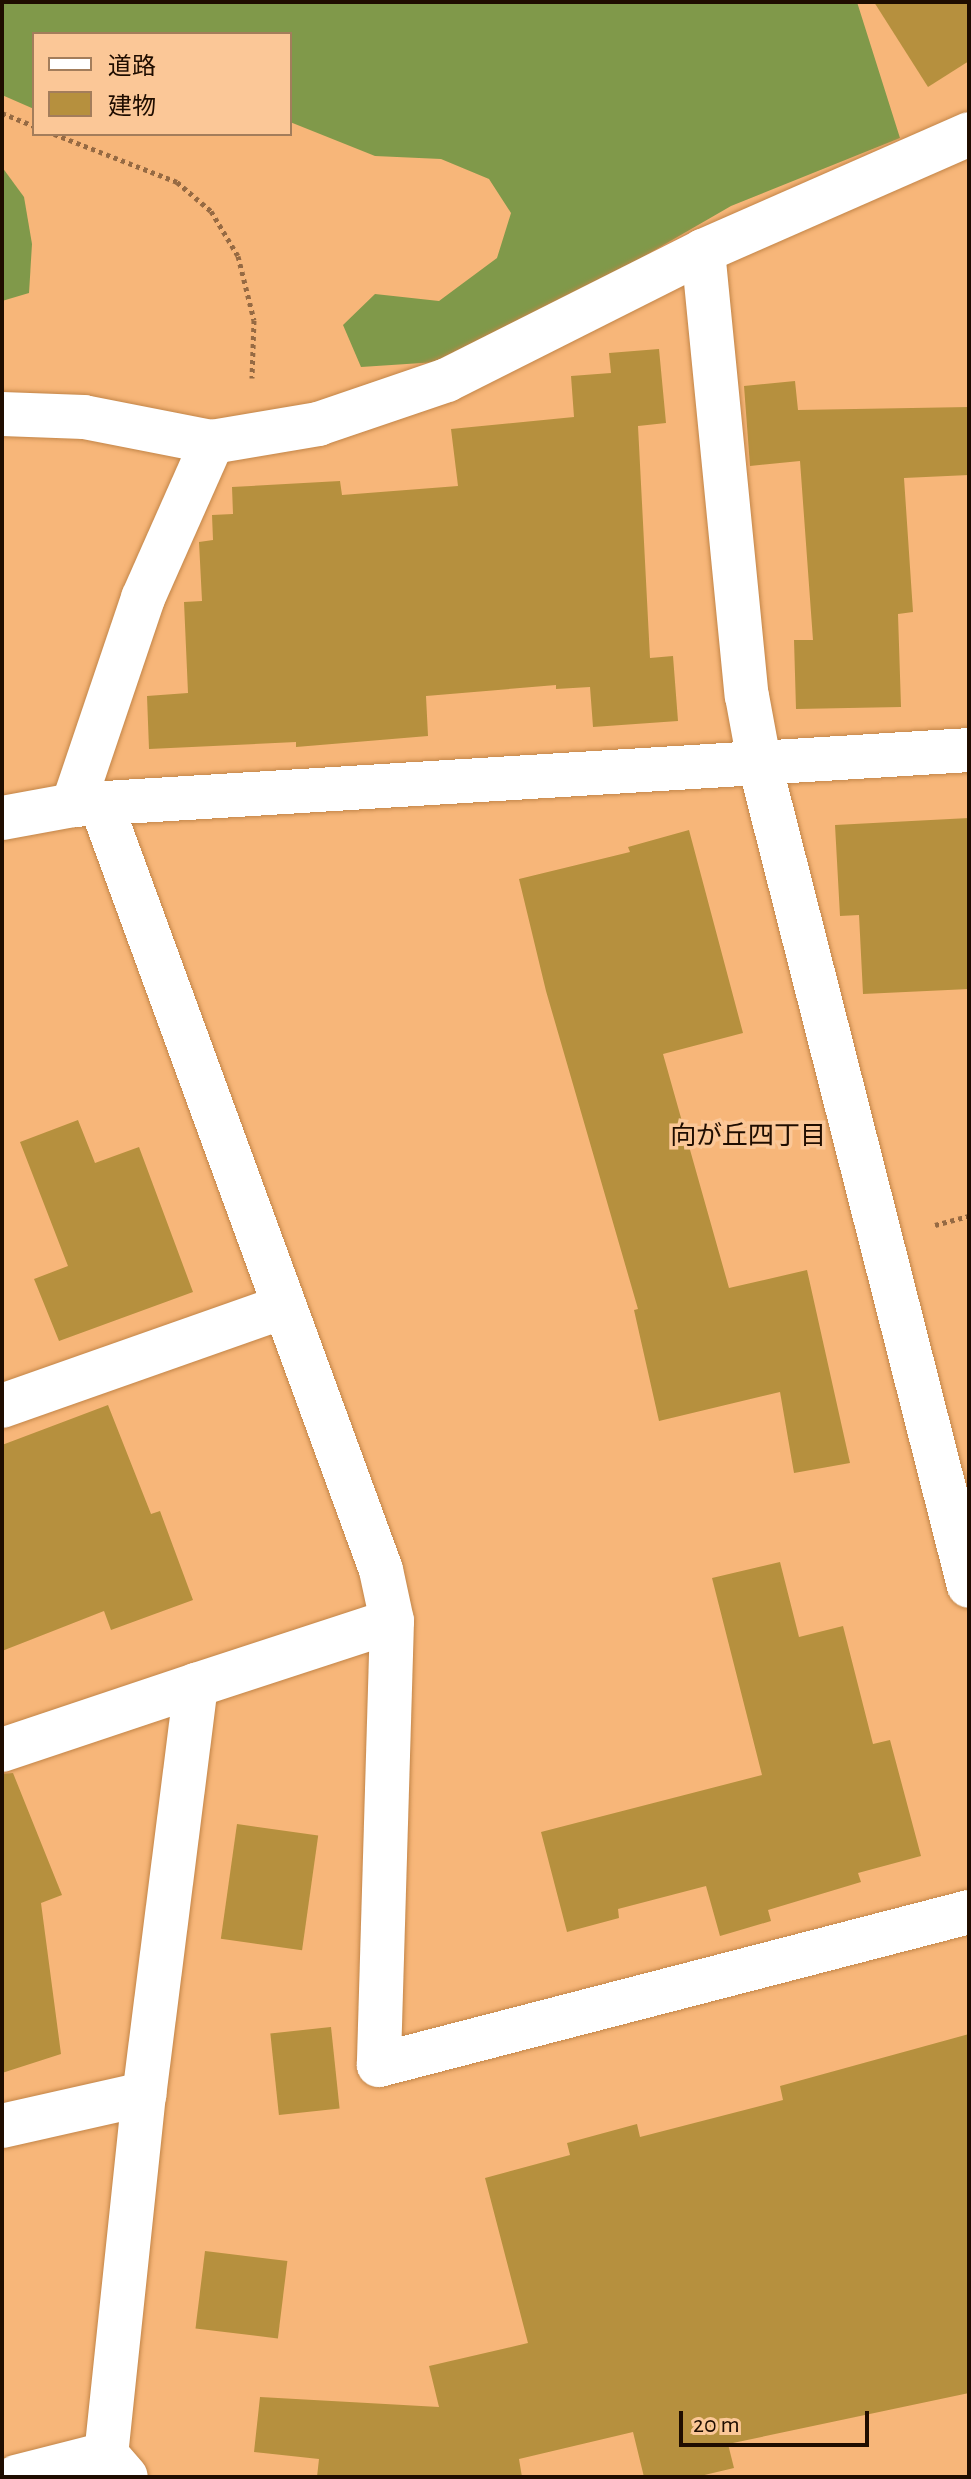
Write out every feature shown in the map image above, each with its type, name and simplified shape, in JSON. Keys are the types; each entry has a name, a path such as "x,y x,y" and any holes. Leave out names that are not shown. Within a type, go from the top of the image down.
{"street":[{"path":"2,414 84,417 231,439 318,424 447,380 703,251 969,134"},
{"path":"703,251 747,696 759,761 969,1586"},
{"path":"231,439 143,598 87,806 381,1570 392,1621 379,2065 969,1912"},
{"path":"2,818 87,806 969,750"},
{"path":"2,1406 281,1308"},
{"path":"2,1750 392,1621"},
{"path":"16,2477 116,2466 144,2094 196,1685"},
{"path":"2,2126 144,2094"}],"path":[{"path":"2,113 32,125"},
{"path":"59,136 177,182 211,211 238,256 254,320 231,439"},
{"path":"921,1229 969,1216"}],"green space":[{"path":"2,2 857,2 900,138 731,206 584,291 437,362 361,367 343,325 375,294 439,301 497,258 511,213 489,179 441,159 375,156 292,123 292,32 32,32 32,108 2,95"},
{"path":"2,167 24,197 32,244 29,293 2,301"}],"building":[{"path":"874,2 969,2 969,61 928,87"},
{"path":"659,349 666,423 638,426 650,658 673,656 678,721 593,727 590,687 556,689 556,685 426,696 428,736 296,747 296,742 149,749 147,696 188,693 184,602 202,601 199,542 213,540 212,515 233,514 232,487 340,481 342,495 458,486 451,429 574,417 571,376 611,373 609,353"},
{"path":"795,381 798,410 969,407 969,475 904,478 913,612 898,614 901,707 796,709 794,640 813,640 800,461 750,466 744,386"},
{"path":"969,818 969,989 863,994 859,915 840,916 835,825"},
{"path":"689,830 743,1033 663,1054 729,1288 807,1270 850,1463 794,1473 780,1392 659,1421 634,1310 638,1309 546,991 519,879 630,852 628,847"},
{"path":"78,1120 95,1163 139,1147 193,1292 59,1341 34,1279 68,1266 20,1142"},
{"path":"108,1405 151,1514 160,1511 193,1600 111,1630 104,1611 2,1651 2,1445"},
{"path":"780,1562 799,1637 843,1626 873,1744 890,1740 921,1856 858,1873 861,1882 768,1910 771,1921 720,1936 706,1886 618,1909 619,1918 567,1932 541,1832 762,1775 712,1578"},
{"path":"13,1773 62,1895 41,1903 61,2054 2,2073 2,1774"},
{"path":"237,1824 318,1835 302,1950 221,1939"},
{"path":"331,2027 340,2109 279,2115 270,2033"},
{"path":"969,2034 969,2393 728,2444 734,2468 696,2477 644,2477 633,2432 519,2459 522,2477 317,2477 319,2459 254,2452 260,2397 439,2407 429,2366 528,2343 485,2178 570,2155 567,2143 637,2124 640,2137 783,2100 780,2086"},
{"path":"205,2251 287,2261 278,2339 195,2328"}],"district":[{"name":"向が丘四丁目","path":"748,1137"}]}
